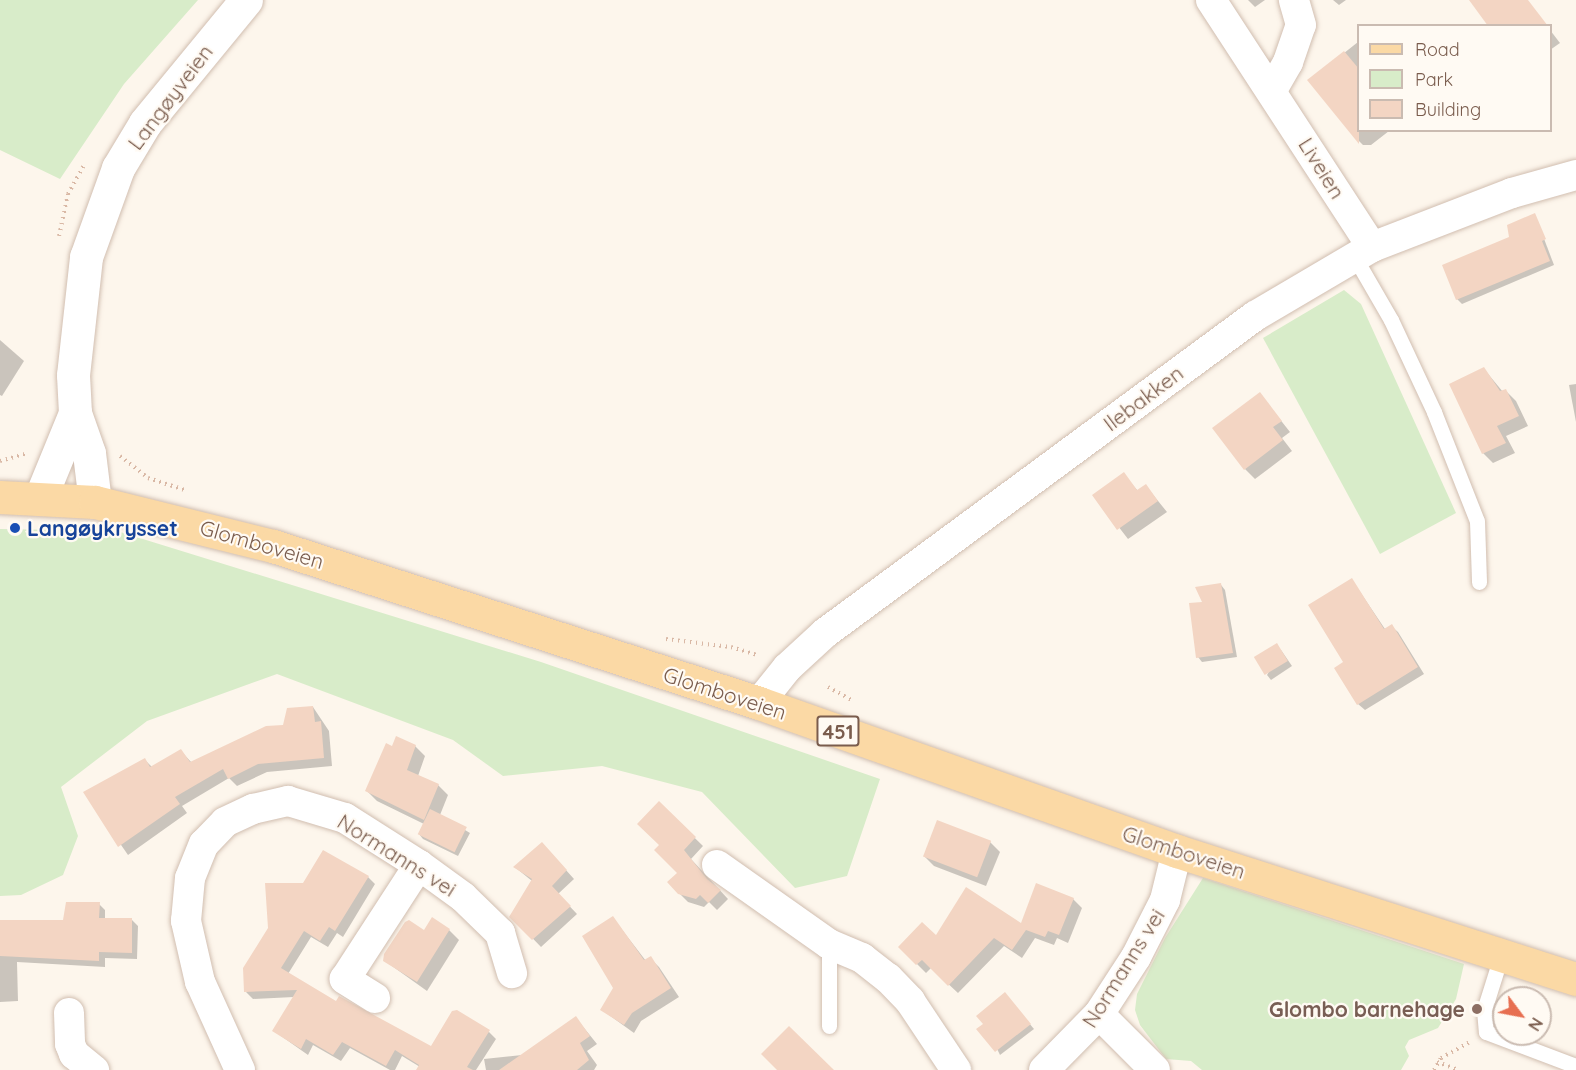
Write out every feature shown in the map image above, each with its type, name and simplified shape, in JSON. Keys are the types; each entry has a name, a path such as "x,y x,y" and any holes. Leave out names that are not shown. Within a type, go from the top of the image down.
{"main road":[{"name":"Langøyveien","path":"95,501 88,453 75,413 73,375 77,307 86,257 101,207 145,123 246,0"},
{"name":"Langøyveien","path":"41,496 75,413"},
{"name":"Glomboveien","path":"0,497 41,496 95,501 273,546 759,703 1177,851 1502,953 1576,979"}],"street":[{"name":"Liveien","path":"1210,0 1272,90 1363,252"},
{"path":"1272,90 1288,62 1301,25 1294,0"},
{"name":"Ilebakken","path":"759,703 787,668 825,633 1255,316 1363,252 1512,193 1576,175"},
{"name":"Normanns vei","path":"240,1070 200,982 186,921 190,878 204,844 225,822 253,808 288,801 345,818 419,865 462,897 500,933 512,973"},
{"name":"Normanns vei","path":"1044,1070 1099,1014 1165,900 1177,851"},
{"path":"375,998 345,980 419,865"},
{"path":"717,865 830,944 862,958 888,978 910,1001 956,1070"},
{"path":"69,1012 70,1044 74,1054 94,1070"},
{"path":"1099,1014 1155,1070"}],"lane":[{"path":"1363,252 1477,521 1479,582"},
{"path":"829,1026 830,944"},
{"path":"1502,953 1484,1010 1486,1032 1576,1066"}],"path":[{"path":"0,461 17,459 36,448"},
{"path":"731,647 757,655"},
{"path":"1434,1070 1437,1062 1486,1032"},
{"path":"1437,1062 1458,1070"}],"green space":[{"path":"0,0 198,0 124,84 60,179 0,150"},
{"path":"1344,290 1361,304 1456,513 1380,554 1263,338"},
{"path":"0,529 117,531 541,662 880,779 847,876 795,888 702,792 602,766 503,776 453,740 277,674 147,721 61,787 78,836 63,875 21,895 0,896"},
{"path":"1203,878 1464,964 1456,999 1438,1028 1409,1040 1405,1047 1409,1056 1401,1070 1202,1070 1191,1061 1166,1059 1140,1025 1135,1010 1137,994 1165,938"}],"building":[{"path":"1469,0 1528,0 1546,24 1487,24"},
{"path":"1344,51 1357,67 1359,144 1307,80"},
{"path":"1535,213 1546,239 1542,241 1550,261 1456,300 1442,265 1509,237 1507,225"},
{"path":"1484,367 1500,391 1506,389 1519,416 1497,426 1506,443 1482,454 1449,384"},
{"path":"1260,392 1282,421 1273,427 1283,440 1244,470 1212,428"},
{"path":"1124,472 1137,490 1146,484 1158,501 1117,530 1092,495"},
{"path":"1352,578 1384,629 1392,624 1418,667 1357,705 1334,668 1343,662 1308,605"},
{"path":"1221,583 1233,653 1196,658 1189,603 1202,602 1195,587"},
{"path":"1277,643 1288,661 1265,675 1254,657"},
{"path":"313,706 315,722 321,721 324,758 258,764 228,779 223,769 175,797 180,804 118,847 83,792 145,758 150,767 181,749 190,762 266,726 283,725 287,708"},
{"path":"396,736 416,745 407,770 439,784 424,820 365,791 386,743 392,746"},
{"path":"659,801 696,837 684,850 707,879 721,890 708,903 700,895 696,899 678,894 667,882 677,873 654,850 659,845 637,824"},
{"path":"430,809 467,827 455,852 418,834"},
{"path":"937,820 991,841 977,877 923,856"},
{"path":"542,842 567,870 552,886 571,906 532,940 509,917 532,879 513,867"},
{"path":"323,850 369,876 335,931 329,927 320,941 304,931 281,968 336,1001 339,996 431,1046 452,1011 457,1010 490,1030 467,1067 473,1070 416,1070 419,1065 395,1050 386,1066 342,1042 333,1055 306,1039 301,1049 272,1031 297,990 244,992 243,968 268,928 265,883 303,883"},
{"path":"1036,883 1074,898 1059,935 1048,931 1045,937 1026,930 1012,950 994,938 948,986 922,960 916,965 898,947 922,922 936,935 966,887 1021,923"},
{"path":"66,902 100,902 99,918 132,918 132,953 99,952 99,961 0,956 0,920 63,920"},
{"path":"613,916 644,960 651,956 671,988 632,1013 624,1025 600,1010 613,988 582,936"},
{"path":"432,917 450,929 417,982 383,961 384,954 405,922 409,920 424,930"},
{"path":"1005,992 1031,1024 995,1052 976,1029 983,1024 976,1016"},
{"path":"576,1016 590,1036 580,1043 589,1060 577,1070 499,1070"},
{"path":"789,1026 834,1070 777,1070 761,1054"}],"place":[{"name":"Langøykrysset","path":"15,528"},
{"name":"Glombo barnehage","path":"1477,1009"}]}
